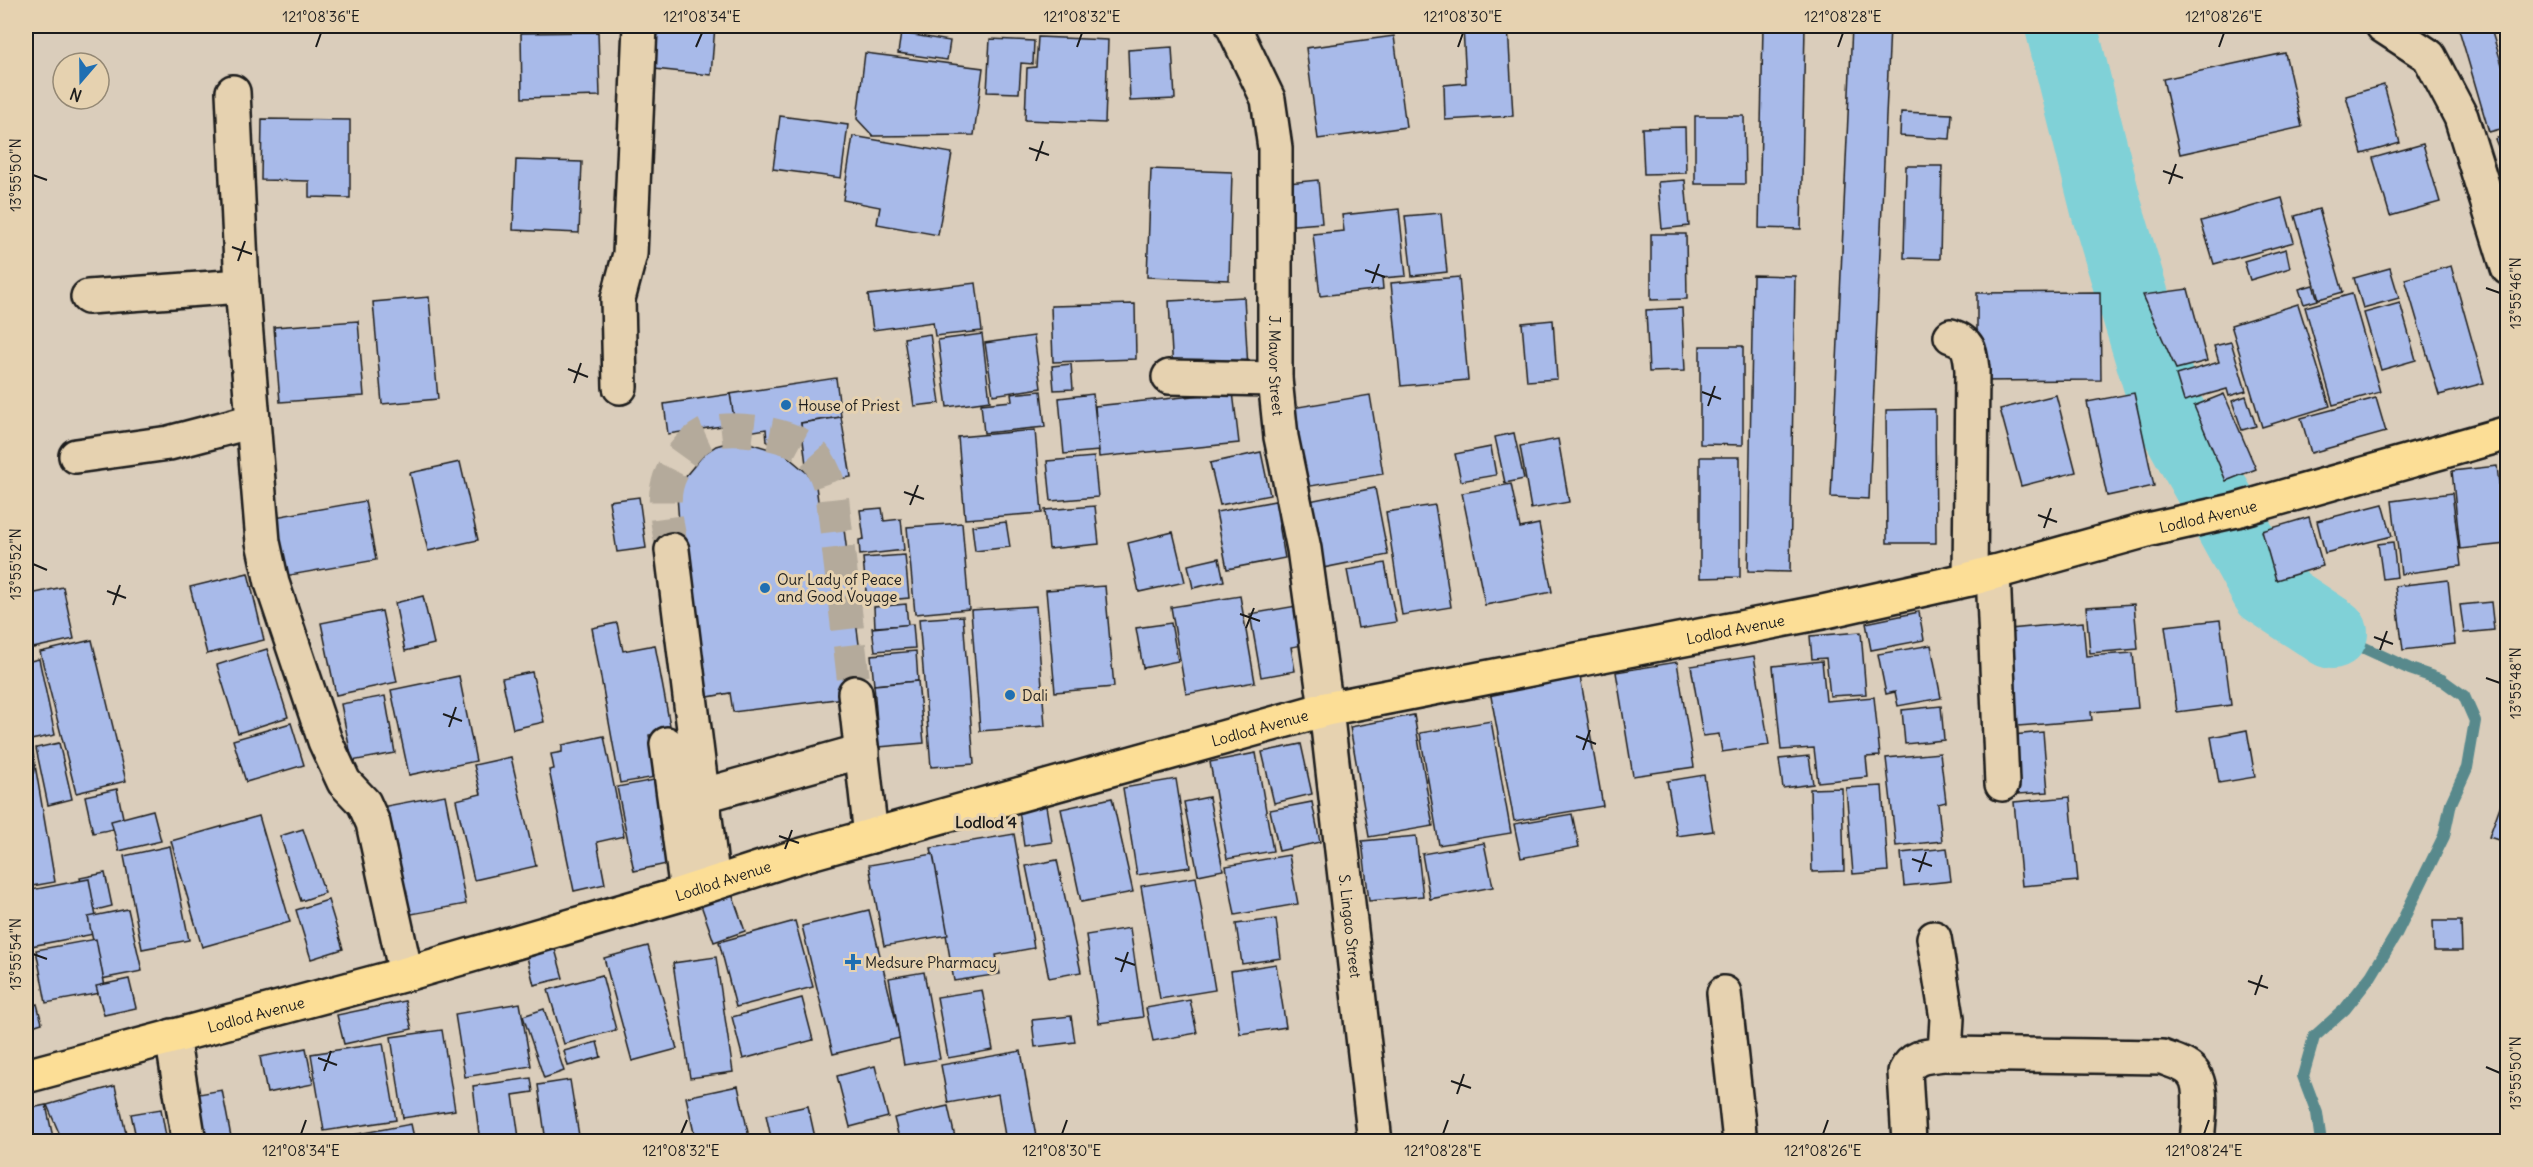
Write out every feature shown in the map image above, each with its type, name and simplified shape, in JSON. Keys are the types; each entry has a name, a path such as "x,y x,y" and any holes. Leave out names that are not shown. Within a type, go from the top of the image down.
{"main road":[{"name":"Lodlod Avenue","path":"26,1076 406,974 871,836 1326,709 1822,612 1981,575 2147,530 2236,510 2508,433"}],"street":[{"path":"620,387 618,299 630,254 640,26"},
{"name":"J. Mavor Street","path":"1233,26 1268,99 1275,148 1275,379 1281,437 1304,549 1326,709"},
{"path":"2383,26 2429,56 2461,117 2508,268"},
{"path":"233,92 242,286 263,542 272,582 325,741 344,782 364,802 373,823 406,974"},
{"path":"88,297 242,286"},
{"path":"1951,336 1963,339 1969,348 1972,370 1981,575 2002,784"},
{"path":"1169,378 1275,379"},
{"path":"76,456 169,443 253,421"},
{"path":"672,550 701,796 700,888"},
{"path":"855,693 871,836"},
{"name":"S. Lingao Street","path":"1326,709 1375,1142"},
{"path":"667,744 700,888"},
{"path":"701,796 862,751"},
{"path":"1934,938 1947,1018 1945,1054"},
{"path":"1724,993 1740,1142"},
{"path":"172,1036 189,1142"},
{"path":"1908,1142 1905,1072 1909,1064 1916,1059 1945,1054 2162,1057 2190,1070 2196,1076 2200,1099 2197,1142"}],"building":[{"path":"649,26 715,26 711,75 645,68"},
{"path":"1508,26 1513,116 1445,120 1444,85 1466,83 1463,27"},
{"path":"1763,26 1805,26 1801,229 1759,228"},
{"path":"1852,26 1890,26 1869,499 1831,497"},
{"path":"2194,26 2241,26 2241,28 2195,32"},
{"path":"2458,26 2490,26 2508,84 2508,127 2489,132"},
{"path":"598,32 600,96 522,98 521,33"},
{"path":"901,33 950,41 947,60 898,53"},
{"path":"1394,36 1406,127 1318,139 1306,48"},
{"path":"1038,37 1108,40 1105,123 1025,120 1027,68 1036,67"},
{"path":"990,39 1034,41 1033,64 1021,63 1019,93 987,92"},
{"path":"1172,47 1175,99 1130,101 1128,50"},
{"path":"865,53 983,68 974,135 873,136 857,119"},
{"path":"2285,53 2302,127 2180,154 2163,79"},
{"path":"2384,85 2400,143 2362,154 2346,96"},
{"path":"1901,112 1952,114 1950,139 1900,136"},
{"path":"780,116 848,125 841,178 773,169"},
{"path":"1695,116 1744,116 1745,184 1695,184"},
{"path":"262,119 350,120 350,198 309,197 309,181 261,180"},
{"path":"1685,127 1686,173 1644,174 1642,128"},
{"path":"2508,134 2508,167 2506,167 2495,139"},
{"path":"853,136 952,153 938,235 877,224 880,207 843,200"},
{"path":"2423,144 2440,202 2390,216 2373,158"},
{"path":"516,160 582,162 579,233 513,230"},
{"path":"1906,166 1942,166 1940,259 1904,258"},
{"path":"1151,169 1232,172 1229,280 1147,277"},
{"path":"1318,180 1322,223 1282,226 1278,184"},
{"path":"1685,180 1689,226 1662,229 1658,182"},
{"path":"2282,198 2294,242 2214,264 2201,221"},
{"path":"1399,209 1406,276 1382,278 1383,289 1320,296 1313,234 1344,231 1342,215"},
{"path":"2319,209 2343,292 2319,299 2295,216"},
{"path":"1441,213 1447,272 1412,276 1405,216"},
{"path":"1651,234 1686,234 1687,299 1651,300"},
{"path":"2286,249 2290,268 2250,280 2244,261"},
{"path":"2451,266 2484,383 2439,395 2405,279"},
{"path":"2390,268 2399,298 2363,308 2354,278"},
{"path":"1753,275 1795,276 1790,572 1748,571"},
{"path":"1459,277 1468,380 1401,386 1391,283"},
{"path":"976,283 982,331 935,336 933,322 873,330 868,295"},
{"path":"2313,285 2318,300 2304,304 2299,289"},
{"path":"2188,289 2207,361 2176,369 2143,295"},
{"path":"2100,292 2101,380 1977,381 1977,293"},
{"path":"2352,294 2380,392 2333,405 2305,307"},
{"path":"429,297 438,399 382,404 373,302"},
{"path":"1244,297 1248,369 1173,372 1169,301"},
{"path":"2400,303 2416,360 2381,370 2364,313"},
{"path":"1135,304 1136,359 1053,362 1051,306"},
{"path":"2298,304 2330,406 2262,427 2231,325"},
{"path":"1682,308 1685,371 1649,372 1646,310"},
{"path":"1553,320 1557,379 1527,381 1522,323"},
{"path":"358,321 364,396 280,402 274,327"},
{"path":"930,334 940,403 914,406 904,338"},
{"path":"982,334 990,401 947,407 938,340"},
{"path":"1034,336 1041,388 993,395 985,343"},
{"path":"2231,342 2246,391 2229,396 2227,389 2184,401 2176,375 2219,362 2214,346"},
{"path":"1700,346 1743,346 1743,445 1700,444"},
{"path":"1071,364 1073,389 1054,390 1052,366"},
{"name":"House of Priest","path":"836,378 841,417 801,423 803,436 767,442 766,429 736,434 730,394"},
{"path":"1041,391 1045,427 984,433 981,404 1012,401 1011,394"},
{"path":"1233,392 1239,443 1099,457 1095,406"},
{"path":"2134,393 2154,486 2107,496 2087,402"},
{"path":"730,394 735,424 668,434 664,404"},
{"path":"1093,394 1099,451 1064,454 1059,398"},
{"path":"2224,394 2256,469 2226,481 2194,406"},
{"path":"1370,395 1383,474 1299,488 1286,409"},
{"path":"2056,395 2076,472 2021,486 2000,409"},
{"path":"2246,396 2256,426 2242,430 2232,401"},
{"path":"2376,398 2386,432 2311,453 2301,418"},
{"path":"1935,409 1936,543 1887,543 1886,410"},
{"path":"841,417 851,477 814,483 807,473 801,423"},
{"path":"1035,430 1042,513 965,519 958,437"},
{"path":"1514,433 1524,479 1505,483 1495,437"},
{"path":"1558,439 1569,502 1531,509 1520,446"},
{"name":"Our Lady of Peace and Good Voyage","path":"730,442 746,442 783,453 807,473 816,486 820,516 842,514 860,652 853,652 857,685 852,697 733,712 730,693 708,697 703,659 689,661 671,524 679,523 677,495 684,478 704,454 716,446"},
{"path":"1491,447 1496,475 1461,481 1455,454"},
{"path":"1261,452 1270,495 1220,505 1210,463"},
{"path":"1094,457 1098,497 1051,501 1047,461"},
{"path":"1700,457 1740,457 1740,577 1700,578"},
{"path":"460,462 478,540 428,551 410,473"},
{"path":"2497,466 2506,544 2460,549 2452,471"},
{"path":"2502,473 2508,473 2508,517 2507,517"},
{"path":"1511,484 1520,528 1539,524 1552,592 1485,605 1462,493"},
{"path":"1375,488 1388,555 1323,568 1309,501"},
{"path":"2452,493 2461,566 2401,574 2392,501"},
{"path":"639,497 646,548 617,552 609,501"},
{"path":"365,501 376,560 285,576 275,517"},
{"path":"1275,501 1285,558 1227,569 1216,512"},
{"path":"2383,504 2392,536 2325,553 2317,521"},
{"path":"1435,505 1451,607 1402,615 1386,512"},
{"path":"1095,506 1099,544 1049,549 1045,510"},
{"path":"882,508 884,521 901,519 904,550 860,555 859,540 864,539 860,510"},
{"path":"2309,517 2323,566 2276,580 2262,531"},
{"path":"1006,522 1010,547 975,551 972,526"},
{"path":"962,523 969,609 915,614 907,527"},
{"path":"1173,532 1185,582 1139,592 1128,543"},
{"path":"2393,542 2397,577 2383,579 2378,544"},
{"path":"905,555 909,598 867,602 863,558"},
{"path":"1219,558 1224,581 1193,588 1188,565"},
{"path":"1385,563 1396,622 1358,628 1347,570"},
{"path":"248,573 264,640 207,654 190,587"},
{"path":"2448,580 2455,644 2403,650 2395,586"},
{"path":"1105,586 1114,687 1055,692 1046,590"},
{"path":"63,587 74,639 33,648 26,612 26,595"},
{"path":"423,596 434,644 405,651 395,603"},
{"path":"1240,596 1255,682 1186,694 1171,607"},
{"path":"2491,602 2494,630 2464,633 2460,605"},
{"path":"906,604 908,625 875,627 874,607"},
{"path":"2134,604 2138,649 2090,653 2086,607"},
{"path":"1302,605 1309,644 1291,647 1295,671 1261,677 1250,614"},
{"path":"1036,606 1045,726 980,731 971,610"},
{"path":"382,611 397,682 336,695 321,623"},
{"path":"1919,612 1924,640 1871,650 1866,623"},
{"path":"963,616 974,764 931,767 919,619"},
{"path":"2220,620 2231,705 2177,712 2165,626"},
{"path":"2083,622 2086,656 2133,653 2138,708 2091,712 2092,720 2018,726 2010,629"},
{"path":"617,623 623,651 655,645 671,731 649,735 656,777 620,783 592,628"},
{"path":"1171,623 1178,661 1143,668 1136,628"},
{"path":"913,624 915,648 875,651 872,628"},
{"path":"1861,632 1866,694 1830,696 1826,658 1812,659 1810,636"},
{"path":"92,640 126,781 76,793 40,652"},
{"path":"1931,645 1941,698 1898,706 1895,692 1886,694 1878,654"},
{"path":"267,649 288,717 238,733 217,665"},
{"path":"916,651 918,681 874,685 871,655"},
{"path":"1754,656 1769,745 1722,752 1719,734 1703,736 1691,666"},
{"path":"39,659 55,735 26,741 26,662"},
{"path":"1822,661 1826,701 1874,697 1880,756 1866,757 1868,777 1818,782 1814,748 1781,750 1773,666"},
{"path":"1677,662 1694,767 1633,776 1616,672"},
{"path":"532,672 544,722 513,729 502,678"},
{"path":"459,676 476,761 409,775 391,690"},
{"path":"1580,676 1603,806 1514,821 1490,691"},
{"path":"918,681 924,743 879,747 874,685"},
{"path":"385,696 395,753 352,761 341,704"},
{"path":"1941,706 1944,740 1905,744 1902,710"},
{"path":"1414,715 1433,826 1369,837 1350,727"},
{"path":"1491,721 1511,833 1439,845 1420,733"},
{"path":"291,723 304,765 246,782 233,740"},
{"path":"2247,730 2255,777 2219,783 2211,737"},
{"path":"2043,732 2048,792 2018,794 2013,735"},
{"path":"604,736 624,836 597,842 605,884 574,891 549,770 554,769 551,754 562,752 562,745"},
{"path":"59,743 72,799 48,805 36,748"},
{"path":"1301,744 1312,794 1274,803 1262,752"},
{"path":"32,747 55,882 26,887 26,748"},
{"path":"1256,753 1273,851 1227,859 1210,762"},
{"path":"1940,753 1946,802 1938,804 1942,841 1896,846 1886,758"},
{"path":"1809,756 1813,784 1783,788 1779,759"},
{"path":"511,757 536,866 474,880 456,800 481,794 474,765"},
{"path":"1704,775 1713,831 1677,836 1667,781"},
{"path":"1176,779 1190,867 1137,875 1123,788"},
{"path":"654,780 671,863 634,871 617,787"},
{"path":"1882,786 1888,871 1853,874 1846,788"},
{"path":"2508,787 2508,843 2489,837"},
{"path":"1842,788 1844,871 1812,872 1810,789"},
{"path":"117,789 125,827 93,833 85,796"},
{"path":"445,795 466,904 401,916 381,807"},
{"path":"1209,797 1223,870 1198,875 1184,802"},
{"path":"2070,797 2078,881 2022,886 2014,802"},
{"path":"1112,798 1133,892 1081,902 1061,809"},
{"path":"1312,802 1320,842 1279,851 1270,810"},
{"path":"1046,806 1052,842 1024,846 1019,810"},
{"path":"153,810 161,841 119,851 111,821"},
{"path":"1572,814 1579,847 1521,858 1514,824"},
{"path":"259,816 290,922 202,947 171,841"},
{"path":"303,829 325,893 301,901 280,836"},
{"path":"1014,834 1034,948 996,955 1000,974 954,981 931,848"},
{"path":"1416,836 1423,896 1369,901 1362,841"},
{"path":"1484,843 1493,887 1430,899 1422,854"},
{"path":"170,846 189,940 142,949 124,856"},
{"path":"1947,848 1951,881 1904,886 1901,853"},
{"path":"933,854 948,935 884,946 869,865"},
{"path":"1289,855 1298,904 1235,915 1226,866"},
{"path":"1057,860 1081,972 1049,978 1026,866"},
{"path":"105,873 112,906 88,912 80,878"},
{"path":"1196,877 1215,990 1160,999 1141,886"},
{"path":"89,879 99,933 31,946 26,918 26,891"},
{"path":"732,894 745,931 714,942 701,905"},
{"path":"328,900 343,949 311,959 296,910"},
{"path":"128,909 142,971 101,979 88,917"},
{"path":"869,910 900,1038 833,1054 802,926"},
{"path":"1276,919 1281,958 1242,964 1236,924"},
{"path":"795,921 813,987 736,1007 719,942"},
{"path":"2433,921 2461,921 2462,951 2434,951"},
{"path":"1130,928 1143,1017 1099,1023 1086,935"},
{"path":"96,939 106,992 46,1003 36,950"},
{"path":"648,946 677,1049 632,1061 604,958"},
{"path":"555,949 563,978 534,985 527,957"},
{"path":"716,957 733,1072 690,1078 673,963"},
{"path":"26,959 32,999 26,1000"},
{"path":"1276,964 1286,1027 1240,1034 1231,971"},
{"path":"924,972 940,1059 904,1065 889,978"},
{"path":"602,975 616,1030 564,1044 548,990"},
{"path":"129,979 136,1008 104,1015 96,986"},
{"path":"982,990 993,1050 948,1058 937,997"},
{"path":"802,998 813,1040 743,1059 732,1017"},
{"path":"1190,1000 1197,1033 1153,1041 1146,1008"},
{"path":"405,1001 412,1029 344,1044 337,1015"},
{"path":"520,1003 531,1066 465,1077 455,1014"},
{"path":"37,1004 42,1023 26,1028 26,1007"},
{"path":"544,1009 564,1071 544,1078 523,1016"},
{"path":"1071,1016 1075,1042 1035,1047 1032,1020"},
{"path":"442,1030 455,1110 403,1118 391,1037"},
{"path":"597,1042 601,1057 568,1066 564,1051"},
{"path":"383,1043 396,1120 324,1131 311,1054"},
{"path":"306,1048 313,1084 267,1093 260,1057"},
{"path":"1021,1051 1037,1142 1006,1142 998,1094 948,1103 941,1065"},
{"path":"875,1066 888,1117 850,1127 837,1076"},
{"path":"531,1078 533,1092 513,1095 519,1138 480,1142 473,1086"},
{"path":"570,1080 580,1142 546,1142 538,1085"},
{"path":"115,1086 128,1142 63,1142 47,1105"},
{"path":"738,1086 750,1142 696,1142 686,1097"},
{"path":"222,1090 232,1142 202,1142 193,1095"},
{"path":"46,1105 54,1142 26,1142 26,1109"},
{"path":"808,1106 816,1142 772,1142 766,1115"},
{"path":"948,1106 956,1142 900,1142 894,1118"},
{"path":"161,1109 167,1142 137,1142 131,1114"},
{"path":"411,1124 415,1142 327,1142 326,1140"}],"waterway":[{"path":"2061,26 2108,214 2166,407 2267,590 2332,633"},
{"path":"2321,1142 2317,1113 2303,1076 2314,1037 2345,1009 2371,976 2395,936 2444,836 2451,803 2467,768 2475,721 2464,696 2442,680 2410,669 2332,633"}],"tunnel":[{"path":"672,550 666,510 667,486 681,457 698,439 714,432 742,430 788,439 809,450 821,465 832,494 855,693"}],"place":[{"name":"House of Priest","path":"786,405"},
{"name":"Our Lady of Peace and Good Voyage","path":"765,588"},
{"name":"Dali","path":"1010,695"},
{"name":"Medsure Pharmacy","path":"853,962"}],"district":[{"name":"Lodlod 4","path":"986,822"}]}
